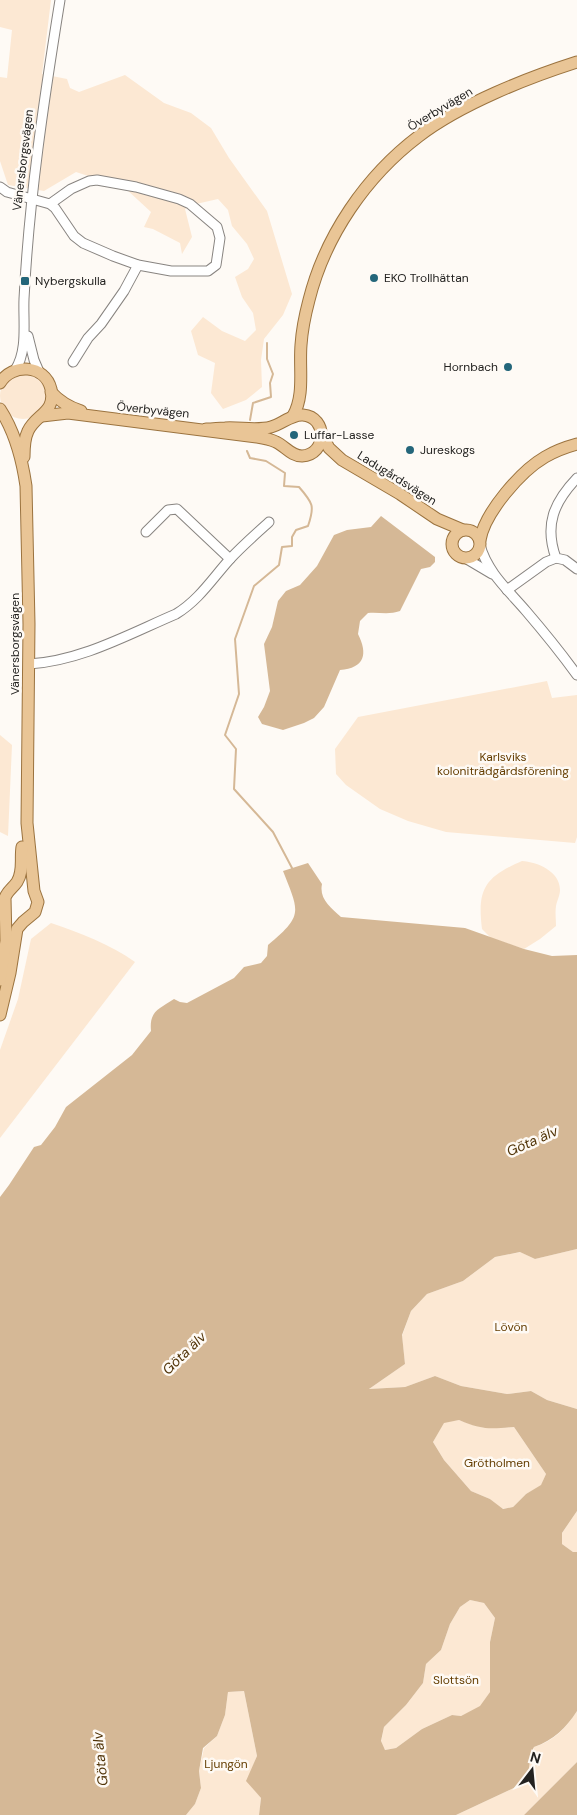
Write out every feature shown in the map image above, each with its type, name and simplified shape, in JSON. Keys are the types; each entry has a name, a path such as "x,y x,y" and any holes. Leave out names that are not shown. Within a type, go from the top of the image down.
{"main road":[{"name":"Överbyvägen","path":"284,447 281,435 283,426 290,419 298,405 301,389 302,338 309,300 316,277 337,231 356,199 399,153 430,128 498,92 577,62"},
{"path":"1,380 15,370 28,369 40,374"},
{"name":"Vänersborgsvägen","path":"23,465 27,432 50,404 51,392 48,382 40,374"},
{"name":"Överbyvägen","path":"301,389 314,419 320,426 322,434"},
{"name":"Överbyvägen","path":"51,392 70,408 97,416"},
{"name":"Överbyvägen","path":"3,412 19,423 59,413 206,429 257,436 277,442 291,453 297,455 310,454"},
{"name":"Vänersborgsvägen","path":"0,1015 10,973 17,930 34,914 38,906 38,898 34,891 28,823 29,664 26,486 23,465 13,431 3,412"},
{"name":"Överbyvägen","path":"206,429 261,429 305,415 314,419"},
{"path":"26,486 32,438 37,428 42,424 63,419 109,424 125,421"},
{"path":"310,454 319,446 322,434"},
{"name":"Ladugårdsvägen","path":"322,434 329,448 342,460 400,494 437,519 475,533 480,543"},
{"path":"452,542 455,535 477,524 492,511 522,476 536,463 555,452 577,444"},
{"name":"Ladugårdsvägen","path":"310,454 329,456 342,460"},
{"path":"465,558 475,555 483,528 492,511"},
{"name":"Ladugårdsvägen","path":"437,519 452,542 454,552 460,557 465,558"},
{"name":"Vänersborgsvägen","path":"0,980 6,952 6,910 2,897 14,887 21,873 21,852 24,831 28,823"},
{"path":"14,887 25,885 34,891"},
{"path":"6,910 16,918 28,918"}],"street":[{"name":"Vänersborgsvägen","path":"15,370 20,363 23,352 27,248 32,199 60,0"},
{"path":"0,187 7,192 50,204 55,208 74,236 83,243 113,256 138,265 170,271 208,271 216,265 220,238 217,227 190,204 180,200 136,187 104,181 89,182 71,189 50,204"},
{"path":"73,362 88,338 124,291 138,265"},
{"name":"Vänersborgsvägen","path":"24,324 40,374"},
{"path":"556,558 550,539 551,522 557,504 577,478"},
{"path":"146,532 168,510 177,509 230,560"},
{"path":"29,664 55,661 85,653 176,614 199,597 230,560 269,522"},
{"name":"Ladugårdsvägen","path":"480,543 485,560 494,575 577,675"},
{"name":"Ladugårdsvägen","path":"465,558 494,575"},
{"path":"507,590 546,562 556,558 565,560 577,569"}],"green space":[{"path":"0,0 51,0 42,74 67,79 70,88 79,92 125,75 164,103 191,113 211,128 229,158 267,211 292,294 283,315 264,339 261,360 262,387 246,400 223,409 211,393 215,363 198,355 191,331 203,317 222,331 245,341 256,330 253,313 242,297 235,277 248,269 254,259 247,244 232,226 228,210 218,199 196,204 185,209 192,237 182,254 180,243 153,229 144,227 151,212 125,188 76,172 44,191 8,185 0,161 0,77 7,78 12,30 0,27"},
{"path":"18,373 28,373 42,383 46,396 42,409 36,415 28,419 18,419 4,409 0,401 0,391 10,377"},
{"name":"Karlsviks koloniträdgårdsförening","path":"547,681 552,698 577,695 577,837 575,843 446,832 408,821 380,809 346,785 336,774 335,749 358,717"},
{"path":"0,735 12,745 8,836 0,832"},
{"path":"522,861 534,863 547,869 556,878 560,890 556,908 556,926 524,949 491,938 482,929 481,915 481,904 486,886 499,873"},
{"path":"51,923 105,944 135,962 0,1138 0,1050 18,999 31,939"},
{"name":"Lövön","path":"577,1249 577,1409 547,1400 531,1391 507,1394 461,1386 435,1376 405,1387 369,1389 405,1364 402,1336 411,1311 427,1294 463,1281 495,1257 521,1252 535,1259"},
{"name":"Grötholmen","path":"459,1420 486,1428 514,1427 546,1474 541,1486 526,1494 513,1507 502,1509 490,1499 471,1491 444,1460 433,1442 444,1422"},
{"path":"577,1511 577,1552 573,1552 562,1544 562,1533"},
{"name":"Slottsön","path":"470,1600 484,1603 495,1618 490,1642 490,1692 480,1707 461,1716 452,1715 422,1729 396,1748 385,1750 381,1742 384,1727 406,1705 423,1683 426,1664 441,1650 450,1624 460,1607"},
{"name":"Ljungön","path":"244,1691 257,1756 247,1781 261,1798 259,1815 186,1815 195,1804 201,1788 199,1771 204,1748 217,1736 225,1715 228,1692"},
{"path":"577,1711 577,1762 524,1815 456,1815 520,1785 534,1747 548,1741 559,1733"}],"water":[{"path":"381,516 435,557 435,562 430,567 421,569 400,611 368,613 360,621 358,634 363,648 362,659 355,666 340,670 324,707 314,718 283,730 262,724 258,717 270,691 264,644 272,627 278,601 286,591 300,585 317,566 334,535 347,530 371,527"},
{"name":"Göta älv","path":"308,863 322,884 324,898 329,906 341,917 465,928 524,949 552,956 577,955 577,1249 535,1259 520,1252 495,1257 463,1281 427,1294 411,1311 402,1335 405,1364 369,1389 405,1387 435,1376 461,1386 507,1394 531,1391 547,1400 577,1409 577,1511 562,1533 562,1544 573,1552 577,1552 577,1711 559,1733 548,1741 534,1747 531,1753 528,1775 520,1785 456,1815 259,1815 261,1798 246,1781 257,1756 244,1691 228,1692 225,1715 217,1736 203,1748 199,1771 201,1788 195,1804 186,1815 0,1815 0,1197 34,1147 41,1145 55,1127 66,1107 132,1055 151,1031 153,1015 156,1011 174,999 187,1003 234,978 244,967 261,963 267,956 268,945 288,927 295,912 295,905 283,871","holes":["459,1420 486,1428 514,1427 546,1474 541,1485 526,1494 513,1507 503,1509 490,1499 471,1491 444,1460 433,1442 444,1423","470,1600 484,1603 495,1618 490,1642 490,1692 480,1706 461,1716 452,1715 422,1729 396,1748 385,1750 381,1741 384,1727 406,1705 423,1683 426,1664 441,1650 450,1624 460,1607"]},
{"path":"577,1762 577,1815 524,1815"}],"waterway":[{"path":"250,420 253,403 271,397 270,383 273,374 267,359 267,343"},
{"path":"247,451 250,458 266,461 285,473 284,486 299,487 310,501 312,509 308,526 296,530 292,537 292,546 282,547 279,565 254,586 235,639 239,694 225,735 236,749 234,789 273,832 292,868"}],"place":[{"name":"EKO Trollhättan","path":"374,278"},
{"name":"Nybergskulla","path":"25,281"},
{"name":"Hornbach","path":"508,367"},
{"name":"Luffar-Lasse","path":"294,435"},
{"name":"Jureskogs","path":"410,450"}]}
